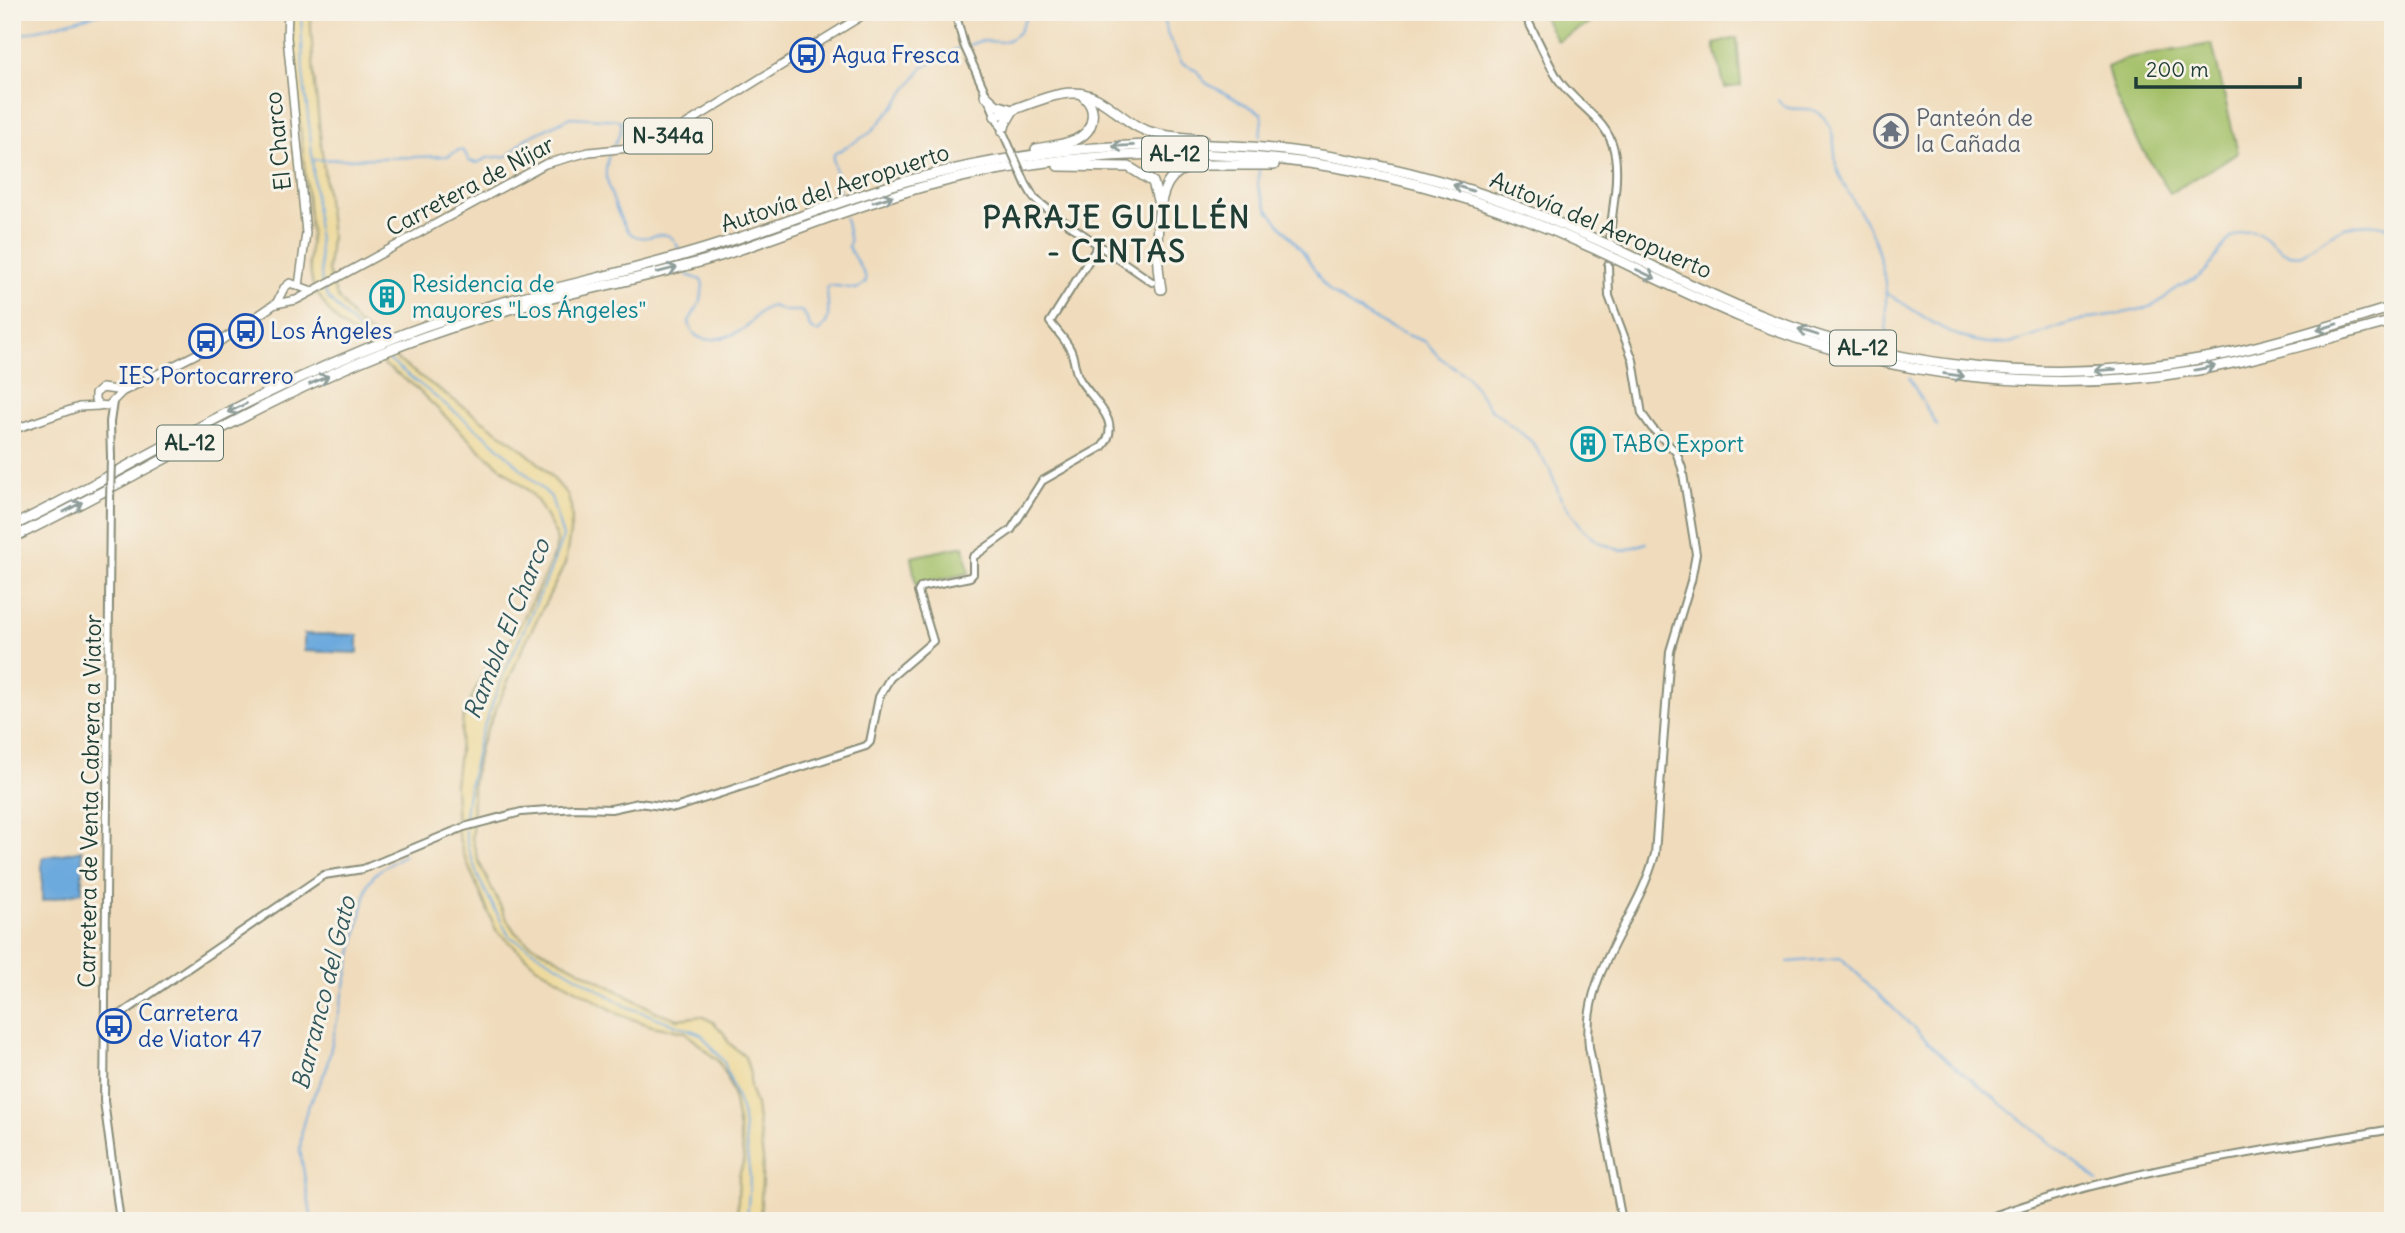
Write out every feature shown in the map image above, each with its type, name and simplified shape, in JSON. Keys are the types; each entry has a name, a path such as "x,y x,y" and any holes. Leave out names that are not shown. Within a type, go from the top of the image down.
{"highway":[{"path":"986,162 1084,136 1093,118 1092,108 1080,93"},
{"path":"995,116 1061,94 1080,93 1104,103 1131,123 1154,133 1289,151"},
{"path":"985,95 996,104 1013,110"},
{"path":"1003,132 1004,124 1013,110"},
{"name":"Autovía del Aeropuerto","path":"12,538 251,412 373,357 387,346 494,304 687,255 870,192 986,162 1045,153 1126,146 1196,145 1289,151 1393,168 1460,187 1569,227 1770,319 1861,347 1939,363 1980,368 2049,371 2161,365 2281,341 2393,307"},
{"name":"Autovía del Aeropuerto","path":"12,526 225,414 366,349 387,346 514,308 723,255 926,186 1004,169 1080,158 1164,154 1248,157 1345,169 1447,193 1514,215 1592,248 1716,307 1783,334 1876,361 1955,375 2013,380 2081,381 2170,374 2255,358 2393,321"},
{"path":"1161,289 1158,269 1160,209 1168,184 1185,168 1195,165 1236,164 1345,169"},
{"path":"1004,169 1129,167 1153,182 1160,209"},
{"path":"1152,282 1158,269"}],"main road":[{"name":"El Charco","path":"288,12 287,37 306,242 299,286"},
{"name":"Carretera de Níjar","path":"79,407 108,407 130,387 216,344 275,304 293,301 333,281 545,164 589,152 639,147 667,136 868,12"},
{"name":"Carretera de Níjar","path":"275,304 301,265"},
{"path":"290,283 313,291"},
{"path":"299,286 299,298"},
{"path":"283,292 288,300"},
{"name":"Carretera de Níjar","path":"12,430 79,407 89,402 102,388 130,387"},
{"path":"110,389 114,401"},
{"path":"95,394 95,400 101,406"}],"street":[{"path":"955,12 964,46 1034,198 1152,282"},
{"path":"1523,12 1568,93 1599,121 1608,134 1615,156 1610,236"},
{"path":"105,1016 116,1016 124,1012 324,875 363,869 464,827 530,811 611,809 639,803 676,808 866,746 870,742 879,697 890,678 933,640 918,592 921,587 970,577 973,574 973,556 1011,530 1042,481 1102,447 1109,440 1107,416 1080,380 1071,350 1050,322 1098,246"},
{"path":"1608,265 1609,296 1633,360 1642,414 1676,452 1682,468 1696,554 1691,581 1670,651 1655,854 1650,873 1605,962 1590,1003 1586,1024 1622,1221"},
{"name":"Carretera de Venta Cabrera a Viator","path":"114,401 110,422 104,1101 120,1221"},
{"name":"Carretera de Venta Cabrera a Viator","path":"101,406 110,422"},
{"path":"1980,1221 2053,1195 2100,1183 2252,1152 2393,1129"}],"green space":[{"path":"1541,12 1604,12 1606,14 1557,41"},
{"path":"1737,38 1741,86 1725,88 1714,44"},
{"path":"2212,44 2238,153 2170,193 2125,117 2107,67 2128,58"},
{"path":"964,546 969,573 916,585 911,557"}],"sand":[{"path":"292,12 310,12 331,237 328,271 337,296 358,324 378,339 396,359 517,445 542,466 567,494 571,507 572,520 565,564 524,645 480,746 473,782 472,838 478,860 505,916 515,932 527,942 657,1012 678,1019 702,1016 713,1022 729,1043 745,1057 756,1106 763,1159 760,1221 737,1221 739,1176 744,1160 733,1095 727,1076 718,1061 685,1032 652,1026 621,1015 536,966 496,930 463,853 457,830 455,785 463,717 486,666 508,643 522,621 544,577 557,542 555,533 530,492 479,449 413,385 380,362 357,336 340,324 313,286 309,264 311,232 292,47"}],"water":[{"path":"304,634 358,635 358,653 304,651"},
{"path":"82,850 82,892 42,901 42,858"}],"waterway":[{"path":"12,37 105,12"},
{"name":"Rambla El Charco","path":"301,12 303,72 322,285"},
{"path":"969,45 980,41 1003,42 1012,38 1019,32 1029,12"},
{"path":"1161,12 1168,36 1182,63 1195,69 1206,83 1261,113 1260,137"},
{"path":"840,195 834,154 870,133 897,103 922,68 959,48"},
{"path":"1778,100 1789,108 1815,111 1830,128 1839,174 1870,230 1879,253 1885,285 1889,341"},
{"path":"314,160 448,156 459,150 464,151 469,161 477,163 487,158 508,156 525,139 571,117 620,120 621,130 613,146"},
{"path":"609,155 606,176 624,225 633,235 640,237 664,234 669,236 679,249"},
{"path":"1259,169 1258,187 1268,210 1304,253 1330,291 1353,308 1392,329 1426,342 1439,357 1467,376 1490,408 1532,442 1550,470 1561,499 1592,537 1622,551 1646,543"},
{"path":"687,275 701,280 703,284 701,301 689,321 692,330 703,339 718,339 740,331 762,310 772,306 785,311 801,311 811,329 817,332 826,324 828,318 829,285 857,289 866,282 865,275 848,247 850,242 845,217"},
{"path":"1886,293 1951,333 1976,341 2005,343 2029,338 2078,321 2152,306 2178,287 2197,278 2209,267 2228,241 2241,233 2259,233 2284,252 2302,254 2344,228 2367,224 2393,229"},
{"name":"Rambla El Charco","path":"324,290 328,298 371,343"},
{"name":"Rambla El Charco","path":"385,357 492,441 551,497 563,537 504,673 479,739 464,825"},
{"path":"1909,378 1937,426"},
{"name":"Rambla El Charco","path":"465,830 479,879 509,936 628,1007 701,1034 724,1062 742,1112 750,1177 747,1221"},
{"name":"Barranco del Gato","path":"312,1221 300,1150 302,1128 307,1109 326,1070 368,883 377,872 404,855"},
{"path":"1788,962 1841,958 1947,1060 2098,1181"}],"tunnel":[{"path":"1608,265 1610,236"}],"place":[{"name":"Agua Fresca","path":"807,55"},
{"name":"Panteón de la Cañada","path":"1891,131"},
{"name":"Residencia de mayores \"Los Ángeles\"","path":"387,297"},
{"name":"Los Ángeles","path":"246,331"},
{"name":"IES Portocarrero","path":"206,341"},
{"name":"TABO Export","path":"1588,444"},
{"name":"Carretera de Viator 47","path":"114,1026"}],"district":[{"name":"PARAJE GUILLÉN - CINTAS","path":"1117,235"}]}
